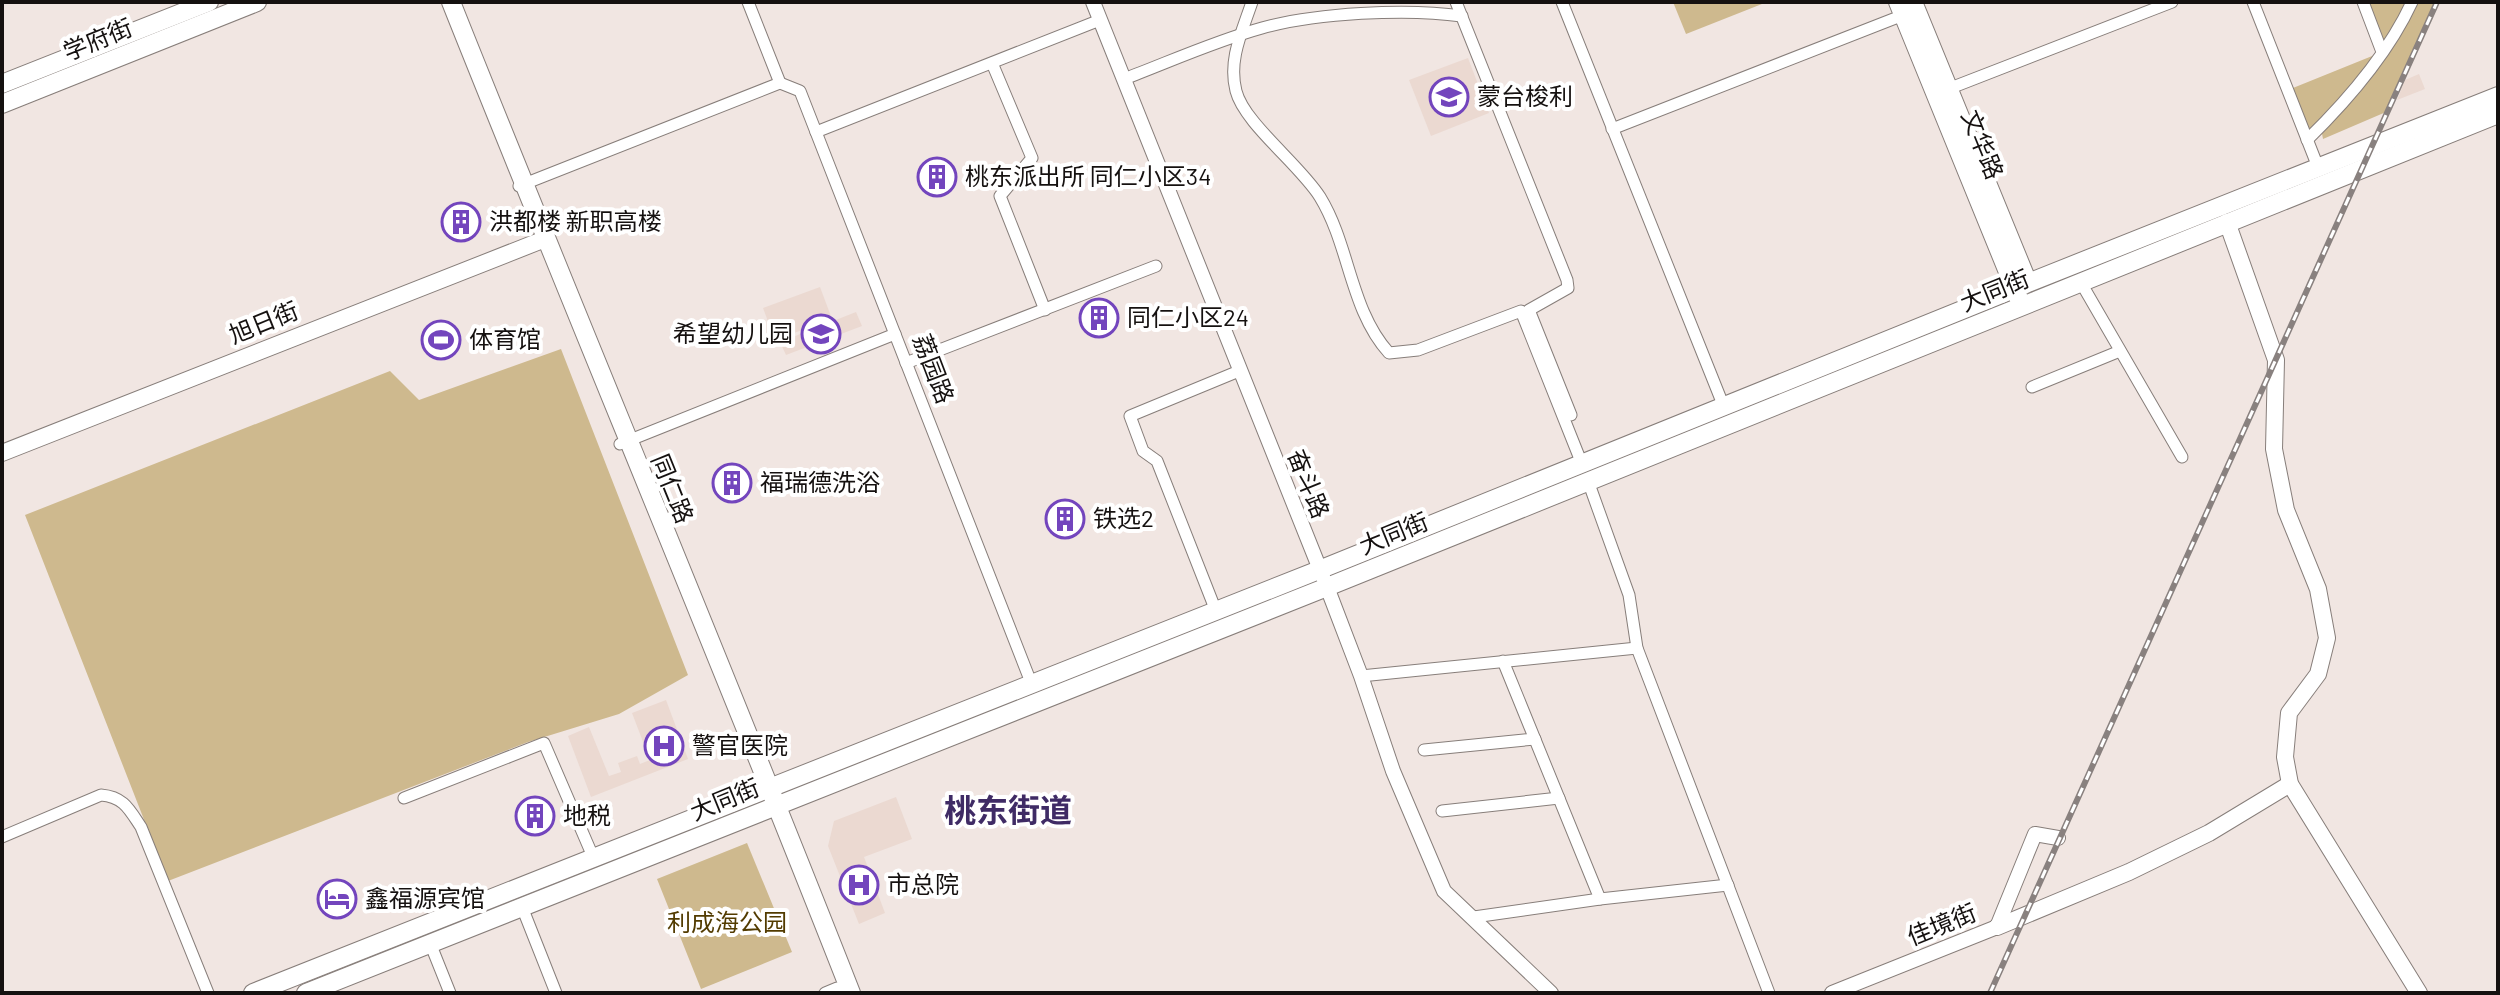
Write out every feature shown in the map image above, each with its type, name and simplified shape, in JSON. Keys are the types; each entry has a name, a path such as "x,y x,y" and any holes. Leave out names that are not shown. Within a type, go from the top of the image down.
{"main road":[{"name":"学府街","path":"2,84 209,2"},
{"name":"学府街","path":"2,104 257,2"},
{"name":"同仁路","path":"443,2 521,185"},
{"name":"同仁路","path":"451,2 542,240 768,799 838,992"},
{"name":"文华路","path":"1908,7 1948,89 2021,286"},
{"name":"文华路","path":"1908,7 2029,304"},
{"name":"大同街","path":"253,993 594,859 768,799 1323,579 1724,407 2498,96"},
{"name":"大同街","path":"1586,468 2029,304 2498,114"},
{"path":"2227,222 2276,360 2274,449 2286,510 2318,589 2327,638 2318,674 2289,713 2285,757 2290,784 2419,993"},
{"name":"旭日街","path":"2,453 542,240"},
{"name":"大同街","path":"306,993 332,988 1032,685 1216,611 1323,579"},
{"path":"1997,927 2129,872 2209,833 2290,784"}],"street":[{"path":"521,185 780,83 748,2"},
{"name":"奋斗路","path":"1093,2 1361,676 1393,771 1444,891 1551,993"},
{"path":"1252,2 1234,58 1237,96 1250,117 1318,194 1337,228 1361,309 1377,339 1389,353 1418,350 1521,311 1586,468"},
{"path":"1456,2 1567,280 1568,288 1529,310 1629,595 1637,648 1769,993"},
{"path":"1562,2 1724,407"},
{"path":"1948,89 2172,2"},
{"path":"2253,2 2318,167"},
{"path":"2363,2 2382,52"},
{"path":"2307,140 2346,99 2382,52 2412,2"},
{"path":"1612,129 1908,7"},
{"path":"1124,79 1241,34 1280,24 1340,16 1426,11 1462,16"},
{"path":"816,132 1100,20"},
{"path":"992,63 1032,158 1000,196 1045,310"},
{"name":"荔园路","path":"780,83 800,91 1032,685"},
{"path":"906,363 1156,266"},
{"path":"2080,281 2182,457"},
{"path":"624,442 895,334"},
{"path":"2032,387 2120,351"},
{"path":"1216,611 1157,461 1143,451 1130,416 1239,371"},
{"path":"1361,676 1637,648"},
{"path":"1503,661 1600,899"},
{"path":"1424,750 1535,739"},
{"path":"404,798 544,743 594,859"},
{"path":"2,837 101,795 115,796 141,827 208,993"},
{"path":"1442,811 1559,798"},
{"name":"佳境街","path":"1832,993 1997,927 2035,834 2058,838"},
{"path":"1474,917 1728,885"},
{"path":"522,907 556,993"},
{"path":"430,943 450,993"}],"shaded area":[{"name":"蒙台梭利","path":"1468,58 1489,113 1431,136 1409,80"},
{"path":"2419,74 2425,89 2397,100 2405,80"},
{"path":"820,287 832,319 775,340 763,308"},
{"name":"希望幼儿园","path":"856,312 862,326 786,355 780,342"},
{"name":"警官医院","path":"666,700 688,759 591,797 568,736 589,727 609,776 621,772 618,763 637,756 640,764 650,760 632,713"},
{"name":"市总院","path":"896,797 912,839 864,857 885,913 859,924 828,846 834,821"}],"green space":[{"path":"1673,2 1767,2 1686,34"},
{"path":"2363,2 2437,2 2386,112 2323,139 2321,128 2307,140 2288,90 2382,52"},
{"path":"561,349 688,675 619,714 528,742 168,881 25,515 390,371 419,400"},
{"name":"利成海公园","path":"747,843 792,952 701,989 657,879"}],"railway":[{"path":"1990,993 2437,2"}],"place":[{"name":"蒙台梭利","path":"1449,97"},
{"name":"桃东派出所 同仁小区34","path":"937,177"},
{"name":"洪都楼 新职高楼","path":"461,222"},
{"name":"同仁小区24","path":"1099,318"},
{"name":"希望幼儿园","path":"821,334"},
{"name":"体育馆","path":"441,340"},
{"name":"福瑞德洗浴","path":"732,483"},
{"name":"铁选2","path":"1065,519"},
{"name":"警官医院","path":"664,746"},
{"name":"地税","path":"535,816"},
{"name":"市总院","path":"859,885"},
{"name":"鑫福源宾馆","path":"337,899"}],"district":[{"name":"桃东街道","path":"1008,811"}]}
